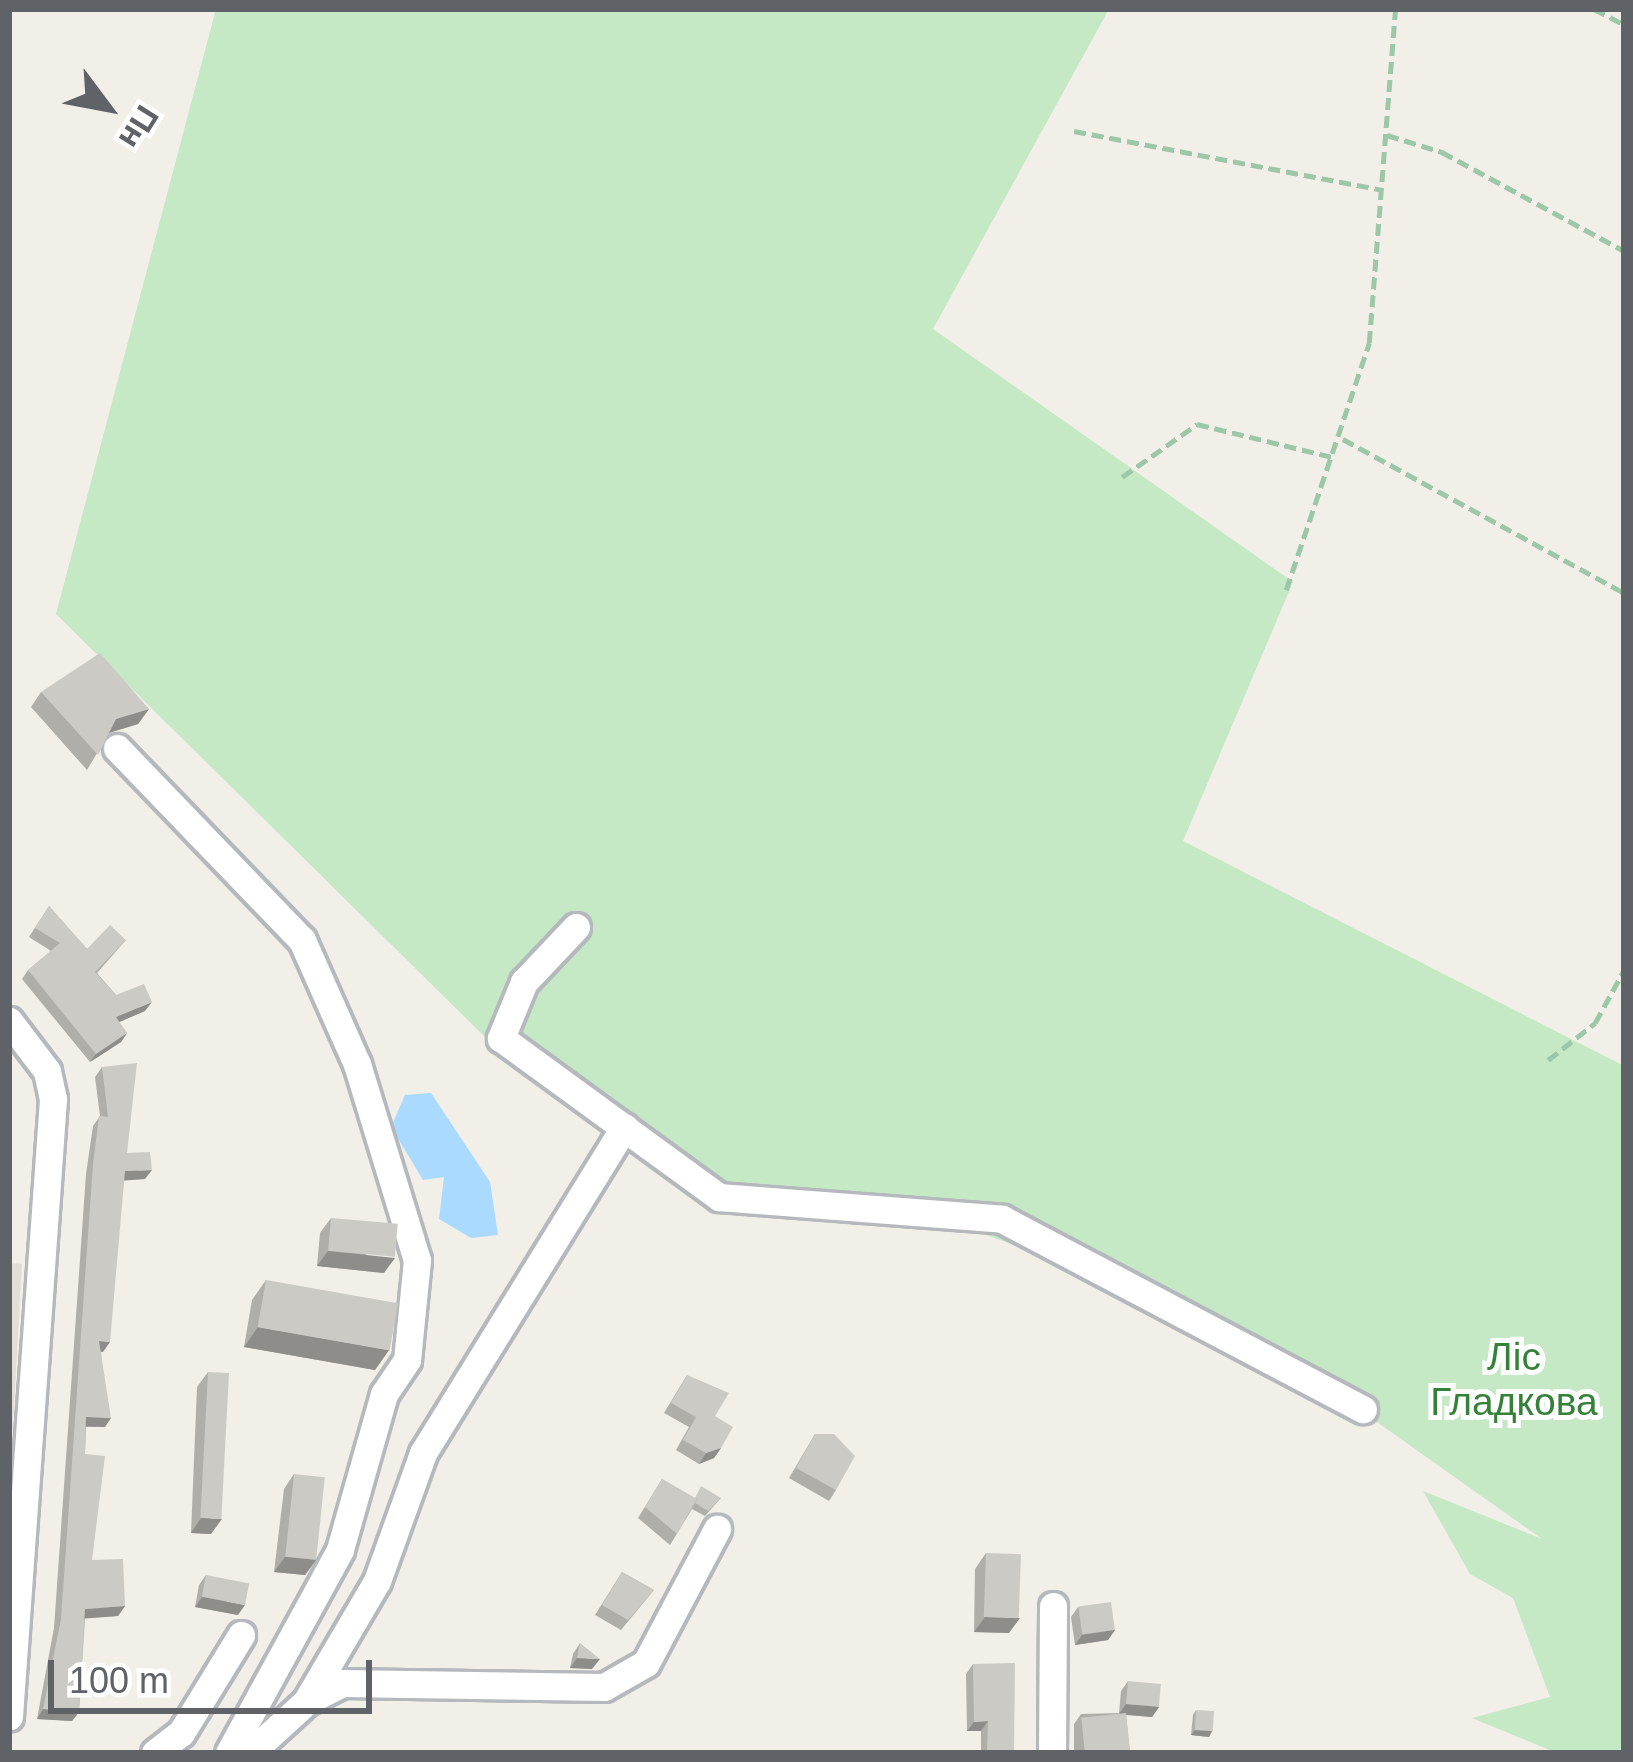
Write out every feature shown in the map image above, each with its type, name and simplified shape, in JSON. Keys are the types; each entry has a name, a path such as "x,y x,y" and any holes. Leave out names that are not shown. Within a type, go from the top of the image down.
{"street":[{"path":"117,748 302,940 358,1064 417,1260 407,1360 384,1394 340,1550 229,1753"},
{"path":"576,927 524,982 501,1038 719,1197 1003,1219 1363,1409"},
{"path":"9,1021 47,1071 53,1099 9,1716"},
{"path":"306,1702 377,1581 423,1453 624,1127"},
{"path":"250,1753 306,1702 342,1683 604,1687 646,1663 718,1529"},
{"path":"1052,1753 1053,1606"},
{"path":"155,1753 181,1733 241,1635"}],"path":[{"path":"1286,590 1343,439 1369,343 1395,9"},
{"path":"1594,9 1624,24"},
{"path":"1074,131 1382,190"},
{"path":"1387,135 1442,152 1624,251"},
{"path":"1122,477 1197,424 1336,458"},
{"path":"1343,439 1624,593"},
{"path":"1548,1060 1594,1023 1624,970"}],"shaded area":[{"path":"9,1263 22,1264 9,1494"}],"green space":[{"name":"Ліс Гладкова","path":"216,9 1109,9 933,329 1293,582 1183,841 1624,1066 1624,1753 1557,1753 1472,1718 1550,1697 1513,1598 1470,1574 1423,1491 1542,1539 1360,1410 1106,1277 894,1203 729,1215 484,1036 56,614"}],"water":[{"path":"431,1093 490,1182 498,1235 471,1238 439,1219 444,1177 423,1180 391,1127 405,1095"}],"building":[{"path":"100,653 149,709 116,719 98,755 41,692"},
{"path":"49,906 87,949 110,925 126,940 95,972 116,995 144,984 152,1002 116,1017 127,1033 96,1054 28,970 60,943 35,928"},
{"path":"137,1063 127,1153 150,1152 152,1170 125,1171 110,1342 99,1341 111,1418 86,1417 85,1454 105,1456 92,1560 123,1559 125,1606 85,1609 79,1712 43,1709 61,1619 93,1164 99,1116 108,1117 102,1067"},
{"path":"331,1218 398,1224 395,1257 328,1251"},
{"path":"266,1280 398,1303 390,1351 258,1327"},
{"path":"208,1372 229,1373 221,1519 200,1518"},
{"path":"687,1375 729,1393 715,1416 733,1427 721,1448 706,1453 683,1440 696,1417 671,1403"},
{"path":"815,1434 834,1434 855,1456 836,1490 796,1468"},
{"path":"294,1474 325,1477 316,1560 285,1557"},
{"path":"662,1479 697,1499 677,1534 645,1507"},
{"path":"701,1486 721,1498 708,1511 695,1503"},
{"path":"986,1553 1021,1554 1019,1618 984,1617"},
{"path":"622,1572 654,1590 628,1620 602,1605"},
{"path":"206,1575 249,1583 245,1605 202,1597"},
{"path":"1111,1602 1115,1630 1082,1634 1078,1607"},
{"path":"580,1643 600,1659 577,1658"},
{"path":"1015,1663 1014,1753 987,1753 988,1721 974,1722 973,1664"},
{"path":"1128,1681 1161,1684 1159,1707 1126,1704"},
{"path":"1196,1710 1214,1711 1213,1731 1195,1730"},
{"path":"1126,1713 1130,1753 1085,1753 1081,1718"}]}
